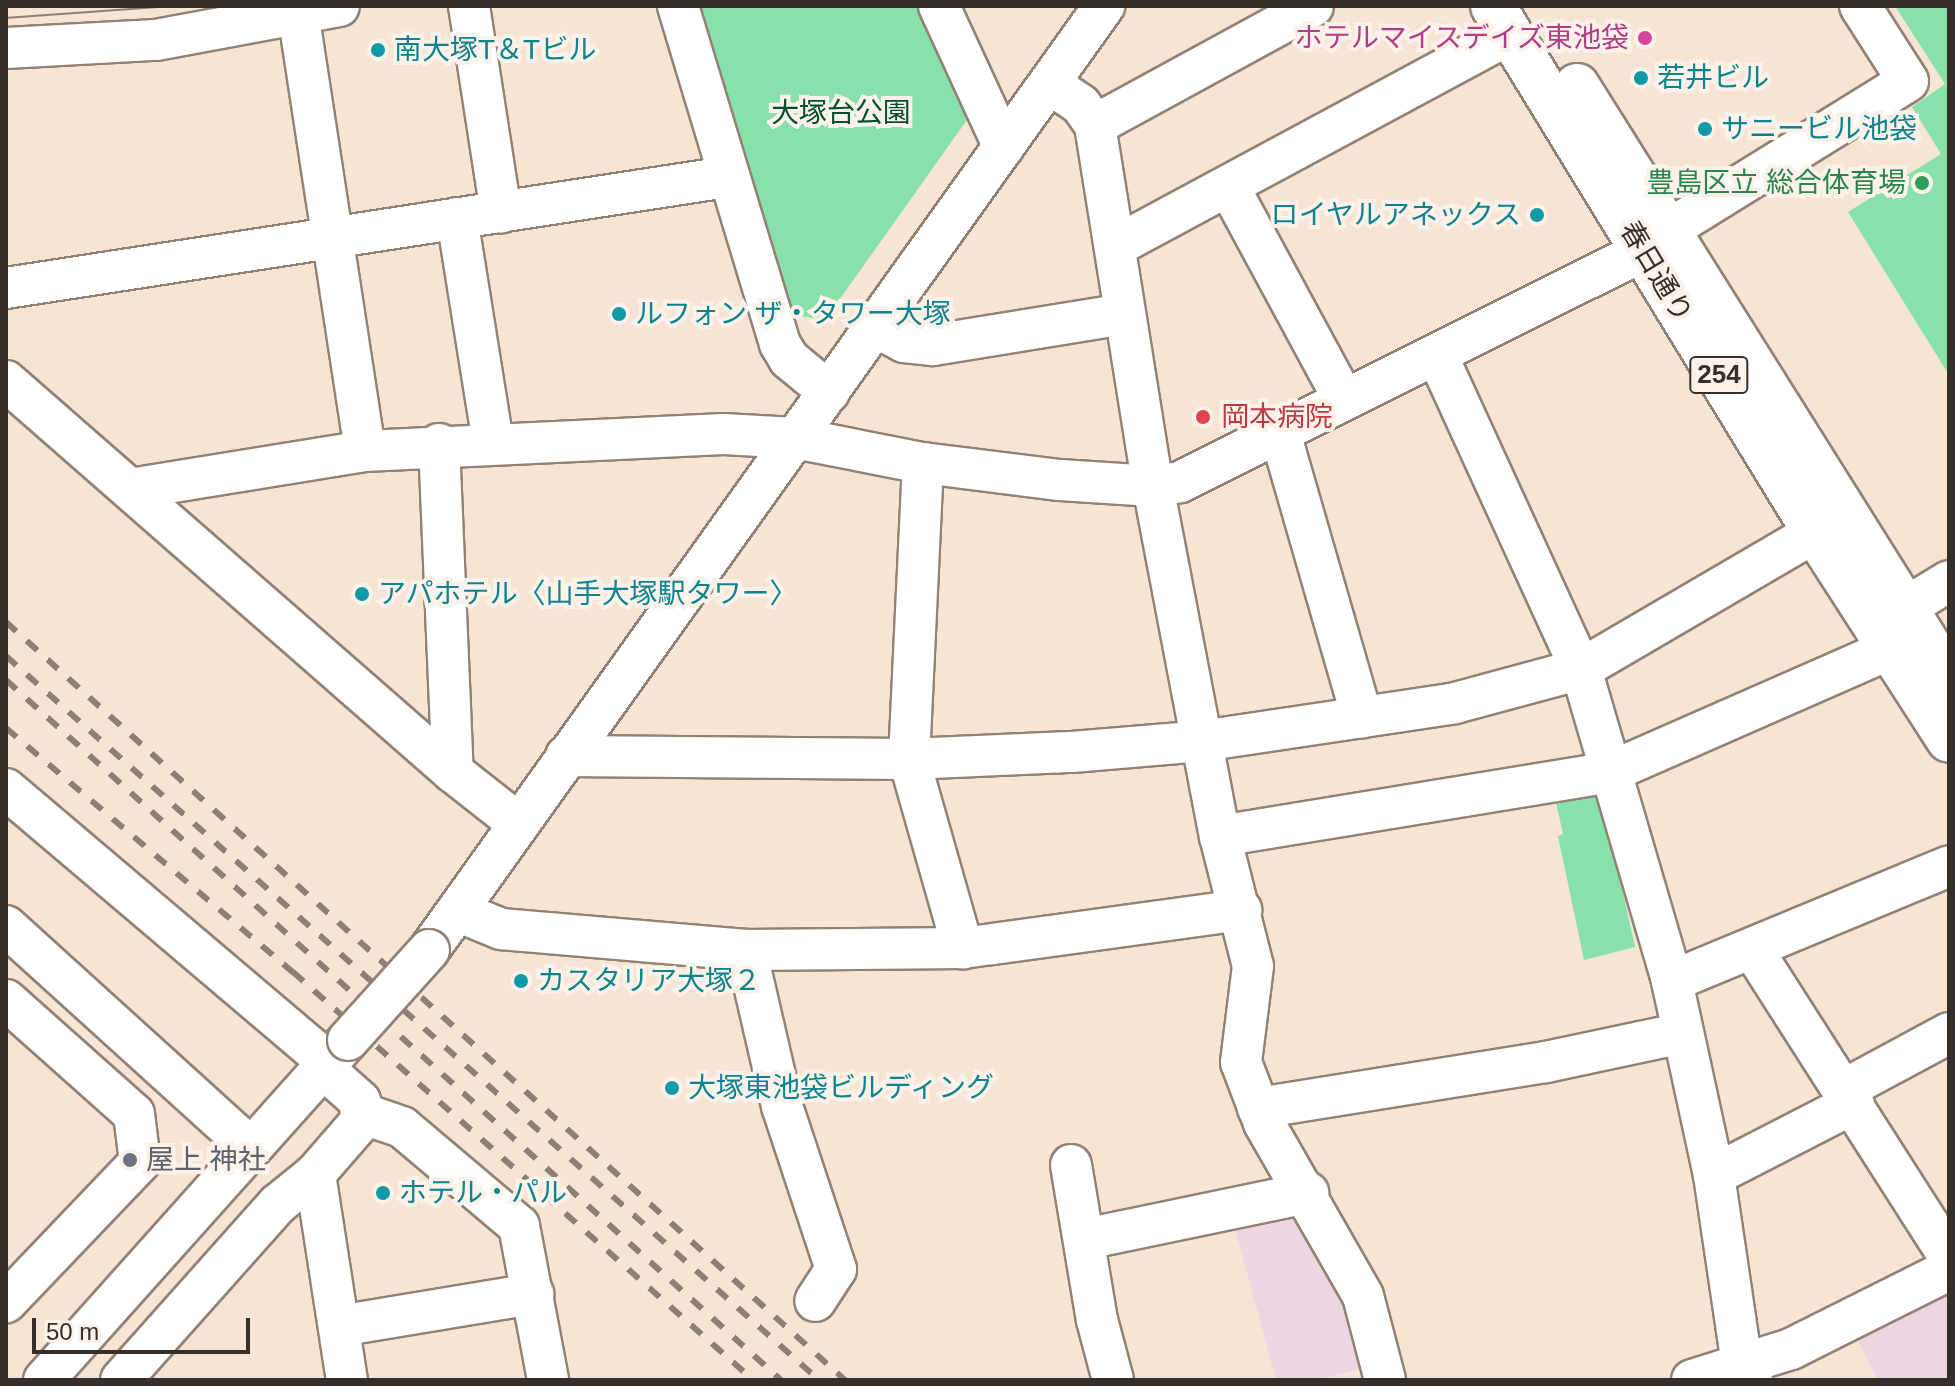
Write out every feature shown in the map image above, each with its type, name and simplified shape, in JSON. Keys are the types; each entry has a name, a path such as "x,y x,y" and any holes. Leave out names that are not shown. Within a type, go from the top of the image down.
{"highway":[{"name":"春日通り","path":"1510,15 1656,240 1890,628 1949,740"},
{"name":"春日通り","path":"1656,240 1815,532 1890,628 1949,678"}],"street":[{"path":"6,48 156,40 298,10 339,6"},
{"path":"469,6 501,213"},
{"path":"678,6 726,177 780,344 789,359 829,392"},
{"path":"939,6 1004,147"},
{"path":"44,1380 429,950 1103,6"},
{"path":"1095,125 1313,6"},
{"path":"130,489 365,451 439,444 724,434 795,438 923,463 1153,486 1180,482 1343,398 1437,355 1656,240 1908,81 1860,6"},
{"path":"298,10 365,451"},
{"path":"1116,246 1229,187 1510,15"},
{"path":"1050,84 1081,105 1095,125 1153,486 1220,836 1253,966 1241,1062 1258,1108 1363,1296 1385,1380"},
{"path":"6,288 726,177"},
{"path":"1229,187 1343,398"},
{"path":"457,218 493,443"},
{"path":"876,327 904,342 933,345 1125,314"},
{"path":"1437,355 1581,669 1672,981 1714,1175 1747,1372"},
{"path":"6,381 453,772 519,824"},
{"path":"1280,433 1362,717"},
{"path":"439,444 453,772"},
{"path":"923,463 909,759 963,948"},
{"path":"566,756 909,759 1202,741 1455,703 1581,669 1815,532"},
{"path":"1220,836 1610,772 1890,628 1949,581"},
{"path":"6,789 333,1056 360,1101 364,1114"},
{"path":"1672,981 1753,950 1949,866"},
{"path":"457,911 501,929 746,950 963,948 1241,910"},
{"path":"6,926 250,1147"},
{"path":"746,950 782,1106 836,1269 815,1301"},
{"path":"1753,950 1850,1096 1949,1256"},
{"path":"6,1000 134,1114 140,1162 7,1300"},
{"path":"1258,1108 1546,1062 1682,1033"},
{"path":"1714,1175 1850,1096 1949,1033"},
{"path":"121,1380 278,1204 315,1174 364,1114"},
{"path":"364,1114 402,1127 519,1226 548,1380"},
{"path":"1071,1165 1097,1320 1113,1380"},
{"path":"315,1174 347,1380"},
{"path":"1085,1239 1308,1193"},
{"path":"1692,1380 1747,1372 1949,1270"},
{"path":"339,1326 533,1294"}],"shaded area":[{"path":"1303,1205 1371,1366 1317,1380 1276,1380 1233,1221"},
{"path":"1949,1283 1949,1380 1878,1380 1856,1338"}],"green space":[{"name":"大塚台公園","path":"701,6 926,6 974,110 825,320 788,314"},
{"name":"豊島区立 総合体育場","path":"1895,6 1949,6 1949,375 1848,212 1941,154 1912,107 1945,84"},
{"path":"1599,784 1635,947 1584,960 1558,836 1563,834 1554,793"}],"tram line":[{"path":"6,18 175,6"}],"railway":[{"path":"6,622 845,1380"},
{"path":"6,656 819,1380"},
{"path":"6,680 781,1380"},
{"path":"6,728 293,972 753,1380"}],"place":[{"name":"ホテルマイスデイズ東池袋","path":"1645,38"},
{"name":"南大塚T＆Tビル","path":"378,50"},
{"name":"若井ビル","path":"1641,78"},
{"name":"サニービル池袋","path":"1705,129"},
{"name":"豊島区立 総合体育場","path":"1922,183"},
{"name":"ロイヤルアネックス","path":"1537,215"},
{"name":"ルフォン ザ・タワー大塚","path":"619,314"},
{"name":"岡本病院","path":"1203,417"},
{"name":"アパホテル〈山手大塚駅タワー〉","path":"362,594"},
{"name":"カスタリア大塚２","path":"521,981"},
{"name":"大塚東池袋ビルディング","path":"672,1088"},
{"name":"屋上 神社","path":"130,1160"},
{"name":"ホテル・パル","path":"383,1193"}]}
